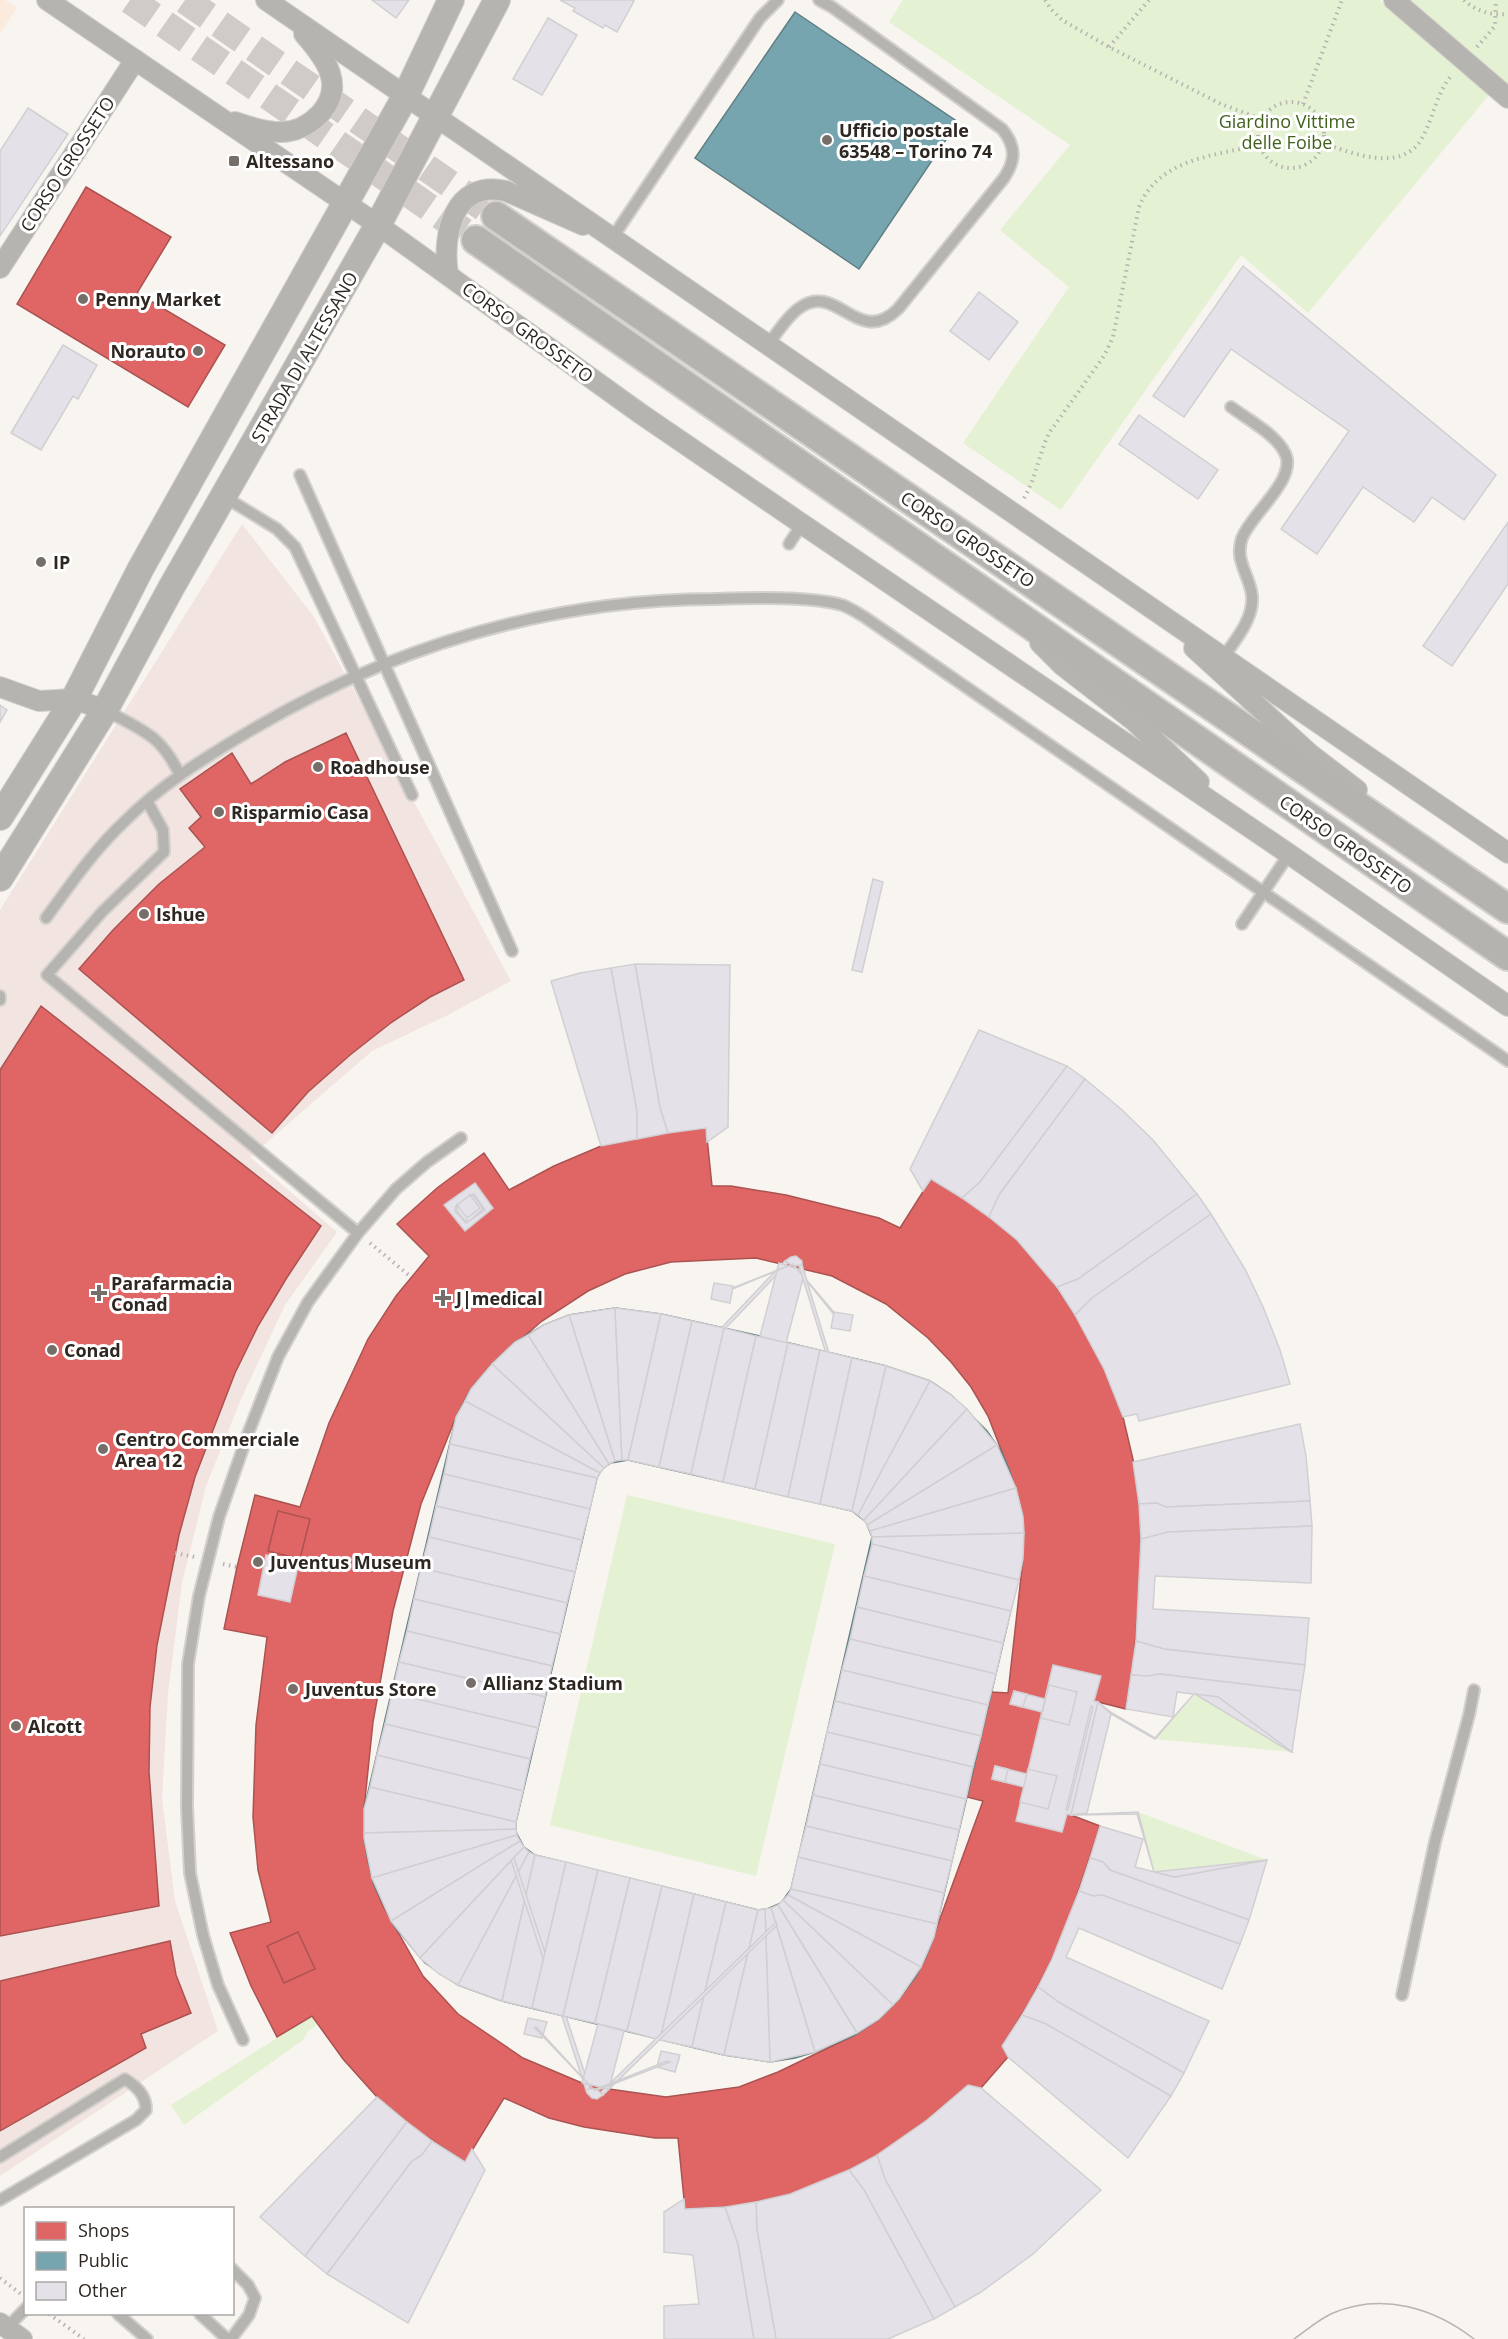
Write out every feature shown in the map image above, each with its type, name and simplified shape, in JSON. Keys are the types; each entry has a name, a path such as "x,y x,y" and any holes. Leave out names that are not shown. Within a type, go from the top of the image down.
{"main road":[{"name":"CORSO GROSSETO","path":"496,216 1508,909"},
{"name":"CORSO GROSSETO","path":"476,240 1508,956"}],"street":[{"name":"CORSO GROSSETO","path":"47,0 378,225 641,414 1289,854 1508,1006"},
{"name":"CORSO GROSSETO","path":"266,0 1508,853"},
{"name":"STRADA DI ALTESSANO","path":"0,818 74,699 141,568 406,95 451,0"},
{"name":"STRADA DI ALTESSANO","path":"0,878 105,710 171,588 378,225 497,0"},
{"path":"1394,0 1508,98"},
{"name":"CORSO GROSSETO","path":"215,116 251,127 281,132 296,130 307,124 321,112 329,101 333,89 330,73 320,53 287,14"},
{"name":"CORSO GROSSETO","path":"0,268 135,60"},
{"name":"CORSO GROSSETO","path":"447,274 446,238 452,217 466,199 487,189 514,194 557,215 613,237"},
{"name":"CORSO GROSSETO","path":"1007,609 1062,665 1133,720 1233,816"},
{"name":"CORSO GROSSETO","path":"1165,618 1215,669 1310,754 1358,791 1440,863"},
{"path":"0,687 39,701 74,699 105,710"}],"lane":[{"path":"613,237 754,27 766,10 778,0"},
{"path":"768,345 796,310 816,302 838,307 865,322 877,322 889,318 1004,178 1013,159 1014,149 1010,139 995,123 819,0"},
{"path":"1223,658 1248,618 1252,604 1251,589 1240,559 1240,542 1247,528 1283,478 1287,462 1285,452 1274,438 1231,407"},
{"path":"300,475 512,951"},
{"path":"223,496 277,529 295,547 412,795"},
{"path":"789,544 802,524"},
{"path":"46,918 78,873 107,838 147,801 180,775 209,754 289,708 357,676 488,628 577,610 658,600 806,601 841,605 863,616 1508,1060"},
{"path":"105,710 151,734 169,753 180,775"},
{"path":"147,801 163,830 164,852 102,912 47,975 358,1233"},
{"path":"1242,924 1289,854"},
{"path":"243,2040 218,1985 203,1935 190,1873 187,1795 188,1664 199,1596 216,1528 249,1431 278,1357 303,1311 358,1233 396,1189 461,1138"},
{"path":"1402,1995 1435,1842 1474,1690"},
{"path":"0,2157 125,2079 136,2086 146,2100 146,2110 136,2120 0,2200"},
{"path":"202,2315 229,2339 249,2315 255,2298 248,2285 234,2271"},
{"path":"10,2330 24,2311"},
{"path":"120,2315 147,2339"}],"path":[{"path":"1045,0 1062,20 1109,47 1221,104 1261,119"},
{"path":"1109,47 1149,0"},
{"path":"1303,104 1342,0"},
{"path":"1464,0 1481,12 1496,15 1508,14"},
{"path":"1323,143 1357,155 1379,159 1397,157 1413,148 1422,139 1445,83 1495,26 1496,0"},
{"path":"1288,102 1303,104 1317,115 1323,124 1323,143 1316,156 1308,163 1287,168 1268,159 1260,145 1258,129 1261,119 1277,104 1288,102"},
{"path":"1014,515 1029,489 1049,433 1109,346 1139,207 1144,194 1156,180 1175,167 1192,160 1260,145"},
{"path":"358,1233 411,1277"},
{"path":"0,2278 24,2296"},
{"path":"52,2315 84,2339"}],"shaded area":[{"path":"0,0 5,0 17,8 0,33"},
{"path":"242,524 314,617 511,981 448,1015 372,1051 250,1157 337,1232 285,1305 241,1399 206,1486 182,1583 168,1693 162,1799 175,1901 218,2031 0,2176 0,910"}],"green space":[{"name":"Giardino Vittime delle Foibe","path":"903,0 1380,0 1489,95 1308,313 1241,255 1061,510 963,443 1069,287 1000,230 1070,145 889,22"},
{"path":"1404,0 1508,0 1508,89"},
{"path":"627,1495 835,1544 756,1876 550,1825"},
{"path":"1160,1674 1301,1691 1292,1752 1155,1739 1195,1695 1177,1692"},
{"path":"1138,1812 1267,1860 1249,1920 1090,1858 1100,1826 1143,1839 1135,1867 1154,1872"},
{"path":"312,2016 318,2024 308,2031 303,2040 184,2125 171,2105"}],"building: Shops":[{"name":"Penny Market","path":"86,187 171,237 137,293 225,345 188,407 17,304"},
{"path":"346,733 464,980 430,997 392,1022 350,1055 308,1092 272,1133 79,969 113,930 159,884 205,847 189,828 201,817 180,789 232,753 251,784 285,762"},
{"name":"Centro Commerciale Area 12","path":"41,1006 321,1226 258,1326 235,1373 195,1477 179,1535 157,1645 150,1707 149,1772 159,1906 0,1936 0,1070"},
{"path":"706,1128 712,1186 731,1186 786,1195 879,1218 900,1228 931,1179 976,1206 1017,1240 1052,1280 1080,1323 1104,1369 1123,1417 1135,1468 1141,1520 1141,1569 1134,1657 1126,1709 1098,1702 1071,1815 1100,1826 1070,1916 1052,1959 1030,2001 1002,2046 1008,2057 981,2088 968,2085 887,2150 840,2175 790,2194 740,2206 685,2209 678,2138 655,2138 584,2127 549,2118 504,2098 465,2162 418,2131 377,2097 343,2059 312,2016 277,2037 251,1986 230,1933 271,1922 258,1870 253,1817 256,1725 267,1637 224,1629 237,1567 255,1495 300,1507 329,1423 368,1339 396,1296 429,1256 397,1224 437,1188 484,1153 509,1190 554,1166 601,1146 653,1134","holes":["756,1258 832,1276 886,1304 928,1338 951,1362 971,1387 988,1416 1016,1488 1023,1516 1023,1559 1008,1693 991,1692 967,1797 983,1801 926,1957 916,1976 899,1999 879,2019 855,2035 778,2072 739,2087 666,2097 582,2083 523,2058 458,2014 423,1976 383,1906 374,1885 364,1838 364,1809 373,1722 393,1611 421,1504 456,1417 471,1389 492,1364 542,1321 588,1291 625,1274 671,1262"]},
{"path":"278,1511 310,1519 300,1559 268,1551"},
{"path":"298,1932 315,1969 284,1983 267,1946"},
{"path":"170,1941 176,1975 191,2013 141,2034 146,2048 0,2131 0,1981"}],"building: Public":[{"name":"Ufficio postale 63548 – Torino 74","path":"795,12 958,122 859,269 695,158"},
{"name":"Allianz Stadium","path":"615,1308 661,1314 886,1366 930,1381 951,1395 987,1431 1001,1451 1009,1469 1023,1516 1023,1559 934,1937 916,1976 899,1999 879,2019 855,2035 815,2052 770,2062 724,2055 502,2001 458,1985 425,1963 394,1926 374,1885 364,1838 364,1809 456,1417 471,1389 515,1342 544,1325 569,1315","holes":["628,1460 852,1511 866,1522 872,1537 791,1889 781,1903 758,1910 535,1855 524,1847 516,1832 516,1822 597,1478 602,1469 611,1463"]}],"building: Other":[{"path":"372,0 409,0 396,18"},
{"path":"560,0 634,1 617,32 605,25 603,28 573,11 575,8"},
{"path":"548,18 577,35 542,95 513,79"},
{"path":"28,108 68,134 0,236 0,151"},
{"path":"1243,266 1496,475 1464,520 1432,497 1414,522 1363,487 1317,554 1281,529 1349,431 1231,349 1184,417 1153,396"},
{"path":"979,292 1018,322 989,360 950,331"},
{"path":"63,345 97,365 78,399 73,396 41,450 11,433"},
{"path":"1139,415 1218,470 1198,499 1119,444"},
{"path":"1508,522 1508,584 1452,666 1423,646"},
{"path":"0,705 7,710 0,722"},
{"path":"873,879 883,882 862,972 852,970"},
{"path":"635,964 730,965 728,1127 707,1142 706,1128 668,1133 660,1108"},
{"path":"635,964 660,1108 668,1133 637,1139 637,1112 611,968"},
{"path":"611,968 637,1112 637,1139 601,1146 551,981"},
{"path":"979,1030 1067,1066 980,1182 962,1198 931,1179 923,1191 910,1169"},
{"path":"1067,1066 1085,1079 999,1195 989,1217 962,1198 980,1182"},
{"path":"1085,1079 1153,1140 1197,1194 1078,1279 1057,1287 1017,1240 989,1217 999,1195"},
{"path":"475,1183 493,1208 465,1231 444,1205"},
{"path":"474,1194 485,1210 469,1221 483,1209 475,1197 470,1195"},
{"path":"1197,1194 1211,1214 1092,1298 1075,1315 1057,1287 1078,1279"},
{"path":"470,1195 480,1208 467,1218 457,1205"},
{"path":"457,1205 457,1211 464,1220 469,1221 466,1223 455,1211"},
{"path":"1211,1214 1245,1269 1264,1309 1290,1384 1139,1421 1137,1414 1123,1417 1104,1369 1075,1315 1092,1298"},
{"path":"796,1256 802,1261 802,1265 793,1266 785,1261"},
{"path":"785,1261 788,1263 611,1448 610,1445"},
{"path":"779,1263 805,1271 786,1343 760,1336"},
{"path":"793,1264 723,1293 720,1293"},
{"path":"793,1264 843,1323 840,1322"},
{"path":"802,1265 876,1507 874,1509 799,1266"},
{"path":"714,1283 733,1286 730,1303 711,1299"},
{"path":"615,1308 622,1460 615,1461 569,1315"},
{"path":"615,1308 661,1314 628,1460 622,1460"},
{"path":"834,1312 853,1315 850,1331 831,1328"},
{"path":"661,1314 692,1321 659,1467 628,1460"},
{"path":"569,1315 615,1461 609,1464 528,1335 544,1325"},
{"path":"692,1321 724,1328 691,1474 659,1467"},
{"path":"724,1328 756,1336 723,1482 691,1474"},
{"path":"528,1335 609,1464 604,1468 492,1364 515,1342"},
{"path":"756,1336 788,1343 755,1489 723,1482"},
{"path":"788,1343 820,1350 788,1497 755,1489"},
{"path":"820,1350 852,1358 820,1504 788,1497"},
{"path":"852,1358 886,1366 852,1511 820,1504"},
{"path":"492,1364 604,1468 600,1473 465,1401 471,1389"},
{"path":"886,1366 930,1381 858,1515 852,1511"},
{"path":"930,1381 967,1409 864,1520 858,1515"},
{"path":"465,1401 600,1473 597,1478 450,1444 456,1417"},
{"path":"967,1409 997,1445 867,1525 864,1520"},
{"path":"1300,1424 1306,1456 1310,1501 1166,1507 1157,1503 1139,1504 1133,1462"},
{"path":"450,1444 597,1478 590,1509 444,1474"},
{"path":"997,1445 1016,1488 870,1531 867,1525"},
{"path":"444,1474 590,1509 582,1540 436,1506"},
{"path":"1016,1488 1023,1516 1024,1533 872,1537 870,1531"},
{"path":"1310,1501 1312,1526 1168,1532 1141,1539 1139,1504 1157,1503 1166,1507"},
{"path":"436,1506 582,1540 575,1572 429,1537"},
{"path":"1312,1526 1311,1583 1155,1576 1153,1609 1309,1618 1305,1665 1164,1649 1136,1641 1141,1539 1168,1532"},
{"path":"1024,1533 1019,1580 872,1544 872,1537"},
{"path":"429,1537 575,1572 567,1603 421,1568"},
{"path":"872,1544 1019,1580 1011,1611 864,1576"},
{"path":"266,1555 299,1562 290,1602 258,1595"},
{"path":"421,1568 567,1603 560,1634 414,1599"},
{"path":"864,1576 1011,1611 1003,1643 857,1607"},
{"path":"414,1599 560,1634 552,1666 407,1631"},
{"path":"857,1607 1003,1643 996,1674 850,1639"},
{"path":"407,1631 552,1666 545,1697 399,1662"},
{"path":"850,1639 996,1674 988,1705 842,1670"},
{"path":"1136,1641 1164,1649 1305,1665 1301,1691 1160,1674 1131,1675"},
{"path":"399,1662 545,1697 538,1728 392,1693"},
{"path":"1053,1665 1101,1676 1094,1701 1098,1702 1071,1815 1067,1814 1062,1832 1016,1821"},
{"path":"842,1670 988,1705 981,1736 835,1701"},
{"path":"1160,1674 1301,1691 1292,1752 1218,1697 1177,1692 1173,1717 1126,1709 1131,1675"},
{"path":"1049,1685 1077,1692 1069,1725 1041,1718"},
{"path":"1014,1691 1045,1699 1042,1712 1010,1704"},
{"path":"1014,1691 1027,1694 1023,1707 1010,1704"},
{"path":"392,1693 538,1728 530,1759 385,1724"},
{"path":"1194,1694 1155,1739 1111,1714 1098,1702 1112,1713 1155,1738"},
{"path":"1195,1694 1218,1697 1292,1752 1291,1752"},
{"path":"835,1701 981,1736 973,1767 827,1732"},
{"path":"1098,1702 1111,1714 1087,1813 1071,1815"},
{"path":"1091,1706 1093,1707 1068,1810 1066,1810"},
{"path":"385,1724 530,1759 523,1791 377,1755"},
{"path":"827,1732 973,1767 966,1799 820,1764"},
{"path":"377,1755 523,1791 516,1822 370,1787"},
{"path":"820,1764 966,1799 959,1830 813,1795"},
{"path":"995,1766 1027,1774 1024,1787 992,1779"},
{"path":"995,1766 1008,1769 1005,1782 992,1779"},
{"path":"1028,1769 1057,1776 1048,1809 1020,1802"},
{"path":"370,1787 516,1822 516,1829 364,1833 364,1809"},
{"path":"813,1795 959,1830 952,1861 806,1826"},
{"path":"1138,1812 1154,1872 1137,1814 1071,1815"},
{"path":"806,1826 952,1861 944,1893 798,1857"},
{"path":"1100,1826 1143,1839 1135,1867 1175,1877 1267,1860 1249,1920 1110,1870 1103,1862 1090,1858"},
{"path":"516,1829 517,1835 372,1878 364,1838 364,1833"},
{"path":"517,1835 520,1841 391,1921 372,1878"},
{"path":"520,1841 524,1847 420,1958 391,1921"},
{"path":"524,1847 529,1852 458,1985 439,1974 420,1958"},
{"path":"529,1852 535,1855 502,2001 458,1985"},
{"path":"535,1855 566,1862 532,2008 502,2001"},
{"path":"798,1857 944,1893 937,1924 791,1889"},
{"path":"514,1858 590,2089 586,2090 511,1860"},
{"path":"1090,1858 1103,1862 1110,1870 1249,1920 1240,1944 1102,1895 1093,1896 1079,1891"},
{"path":"1267,1860 1175,1877 1154,1872"},
{"path":"566,1862 598,1870 563,2016 532,2008"},
{"path":"598,1870 630,1878 595,2023 563,2016"},
{"path":"630,1878 662,1886 627,2031 595,2023"},
{"path":"662,1886 694,1894 660,2040 627,2031"},
{"path":"791,1889 937,1924 921,1967 788,1895"},
{"path":"1079,1891 1093,1896 1102,1895 1240,1944 1222,1989 1079,1928 1066,1957 1209,2021 1184,2073 1060,2003 1038,1987 1052,1959"},
{"path":"694,1894 726,1902 692,2047 660,2040"},
{"path":"788,1895 921,1967 899,1999 893,2005 783,1900"},
{"path":"783,1900 893,2005 879,2019 857,2033 778,1905"},
{"path":"726,1902 758,1910 724,2055 692,2047"},
{"path":"778,1905 857,2033 815,2052 771,1908"},
{"path":"771,1908 815,2052 770,2062 765,1909"},
{"path":"765,1909 770,2062 724,2055 758,1910"},
{"path":"776,1922 777,1925 603,2095 601,2092"},
{"path":"1038,1987 1060,2003 1184,2073 1171,2096 1046,2024 1022,2015"},
{"path":"1022,2015 1046,2024 1171,2096 1128,2158 1008,2057 1002,2046"},
{"path":"528,2018 547,2022 542,2038 524,2034"},
{"path":"598,2024 624,2031 609,2089 582,2083"},
{"path":"534,2027 537,2028 595,2091"},
{"path":"661,2051 680,2055 675,2072 657,2067"},
{"path":"667,2061 670,2062 595,2091 596,2089"},
{"path":"968,2085 981,2088 1101,2190 1033,2254 981,2292 955,2307 885,2179 877,2155 927,2120"},
{"path":"595,2089 595,2091 596,2089 603,2095 597,2099 592,2098 586,2090"},
{"path":"377,2097 407,2122 305,2256 260,2217"},
{"path":"407,2122 432,2141 422,2155 412,2161 327,2274 305,2256"},
{"path":"432,2141 465,2162 472,2149 485,2170 408,2323 327,2274 412,2161 422,2155"},
{"path":"877,2155 885,2179 955,2307 934,2319 864,2190 849,2170"},
{"path":"849,2170 864,2190 934,2319 888,2339 776,2339 757,2230 756,2202 790,2194"},
{"path":"684,2199 685,2209 725,2207 738,2244 754,2339 664,2339 664,2306 699,2304 693,2255 664,2252 664,2212"},
{"path":"756,2202 757,2230 776,2339 754,2339 738,2244 725,2207"}],"tunnel":[{"path":"130,0 476,240"},
{"path":"185,0 496,216"}],"tram line":[{"path":"1294,2339 1333,2313 1370,2304 1407,2306 1425,2312 1442,2319 1474,2339"}],"place":[{"name":"Ufficio postale 63548 – Torino 74","path":"827,140"},
{"name":"Altessano","path":"234,161"},
{"name":"Penny Market","path":"83,299"},
{"name":"Norauto","path":"198,351"},
{"name":"IP","path":"41,562"},
{"name":"Roadhouse","path":"318,767"},
{"name":"Risparmio Casa","path":"219,812"},
{"name":"Ishue","path":"144,914"},
{"name":"Parafarmacia Conad","path":"99,1293"},
{"name":"J|medical","path":"443,1298"},
{"name":"Conad","path":"52,1350"},
{"name":"Centro Commerciale Area 12","path":"103,1449"},
{"name":"Juventus Museum","path":"258,1562"},
{"name":"Allianz Stadium","path":"471,1683"},
{"name":"Juventus Store","path":"293,1689"},
{"name":"Alcott","path":"16,1726"}]}
